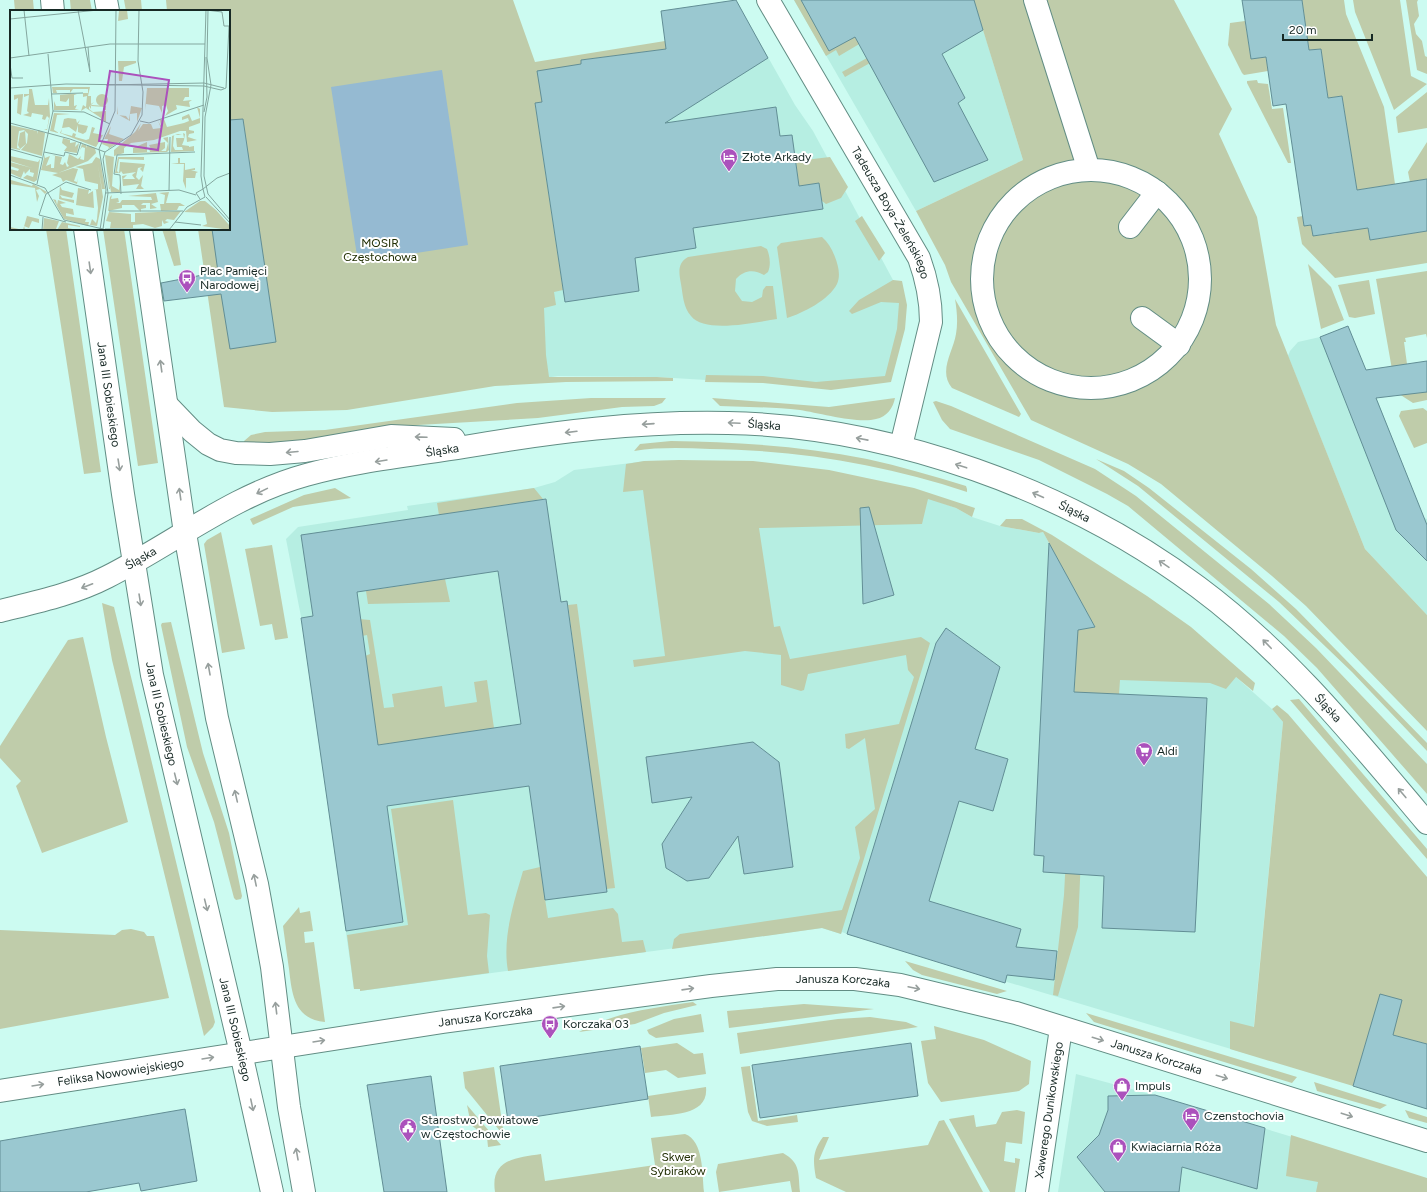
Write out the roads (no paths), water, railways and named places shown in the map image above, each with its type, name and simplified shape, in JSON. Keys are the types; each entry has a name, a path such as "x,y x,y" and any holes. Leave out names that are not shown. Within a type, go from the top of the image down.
{"street":[{"path":"52,0 53,10"},
{"path":"106,0 108,10"},
{"name":"Tadeusza Boya-Żeleńskiego","path":"768,0 919,258 928,282 931,303 931,322 901,446"},
{"path":"1035,0 1089,170"},
{"path":"1089,170 1107,171 1124,175 1142,182 1157,192 1175,208 1188,228 1197,251 1199,263 1200,287 1196,312 1179,345 1162,363 1141,377 1116,386 1078,388 1054,383 1031,371 1010,354 995,332 985,308 982,282 984,255 993,230 1007,208 1016,199 1038,183 1062,173 1089,170"},
{"path":"1130,227 1157,192"},
{"name":"Jana III Sobieskiego","path":"85,230 134,562 154,683 272,1192"},
{"path":"141,230 185,533 217,718 257,884 272,967 281,1047 304,1192"},
{"path":"1142,318 1179,345"},
{"path":"167,405 192,431 208,444 220,450 236,453 270,454 391,436 502,441"},
{"name":"Śląska","path":"0,611 87,587 185,533 213,515 268,488 307,474 502,441 618,426 668,423 731,423 784,427 901,446 998,478 1072,510 1130,541 1198,587 1261,638 1322,699 1427,823"},
{"name":"Janusza Korczaka","path":"241,1053 485,1016 711,986 777,979 855,979 900,985 962,999 1427,1141"},
{"name":"Xawerego Dunikowskiego","path":"1037,1192 1061,1028"},
{"name":"Feliksa Nowowiejskiego","path":"0,1091 241,1053"}],"water":[{"path":"442,70 468,245 358,262 331,87"}],"place":[{"name":"Złote Arkady","path":"729,172"},
{"name":"Plac Pamięci Narodowej","path":"187,293"},
{"name":"Aldi","path":"1144,766"},
{"name":"Korczaka 03","path":"550,1039"},
{"name":"Impuls","path":"1122,1101"},
{"name":"Czenstochovia","path":"1191,1131"},
{"name":"Starostwo Powiatowe w Częstochowie","path":"408,1142"},
{"name":"Kwiaciarnia Róża","path":"1118,1162"}],"park label":[{"name":"MOSIR Częstochowa","path":"380,250"},
{"name":"Skwer Sybiraków","path":"678,1164"}]}
